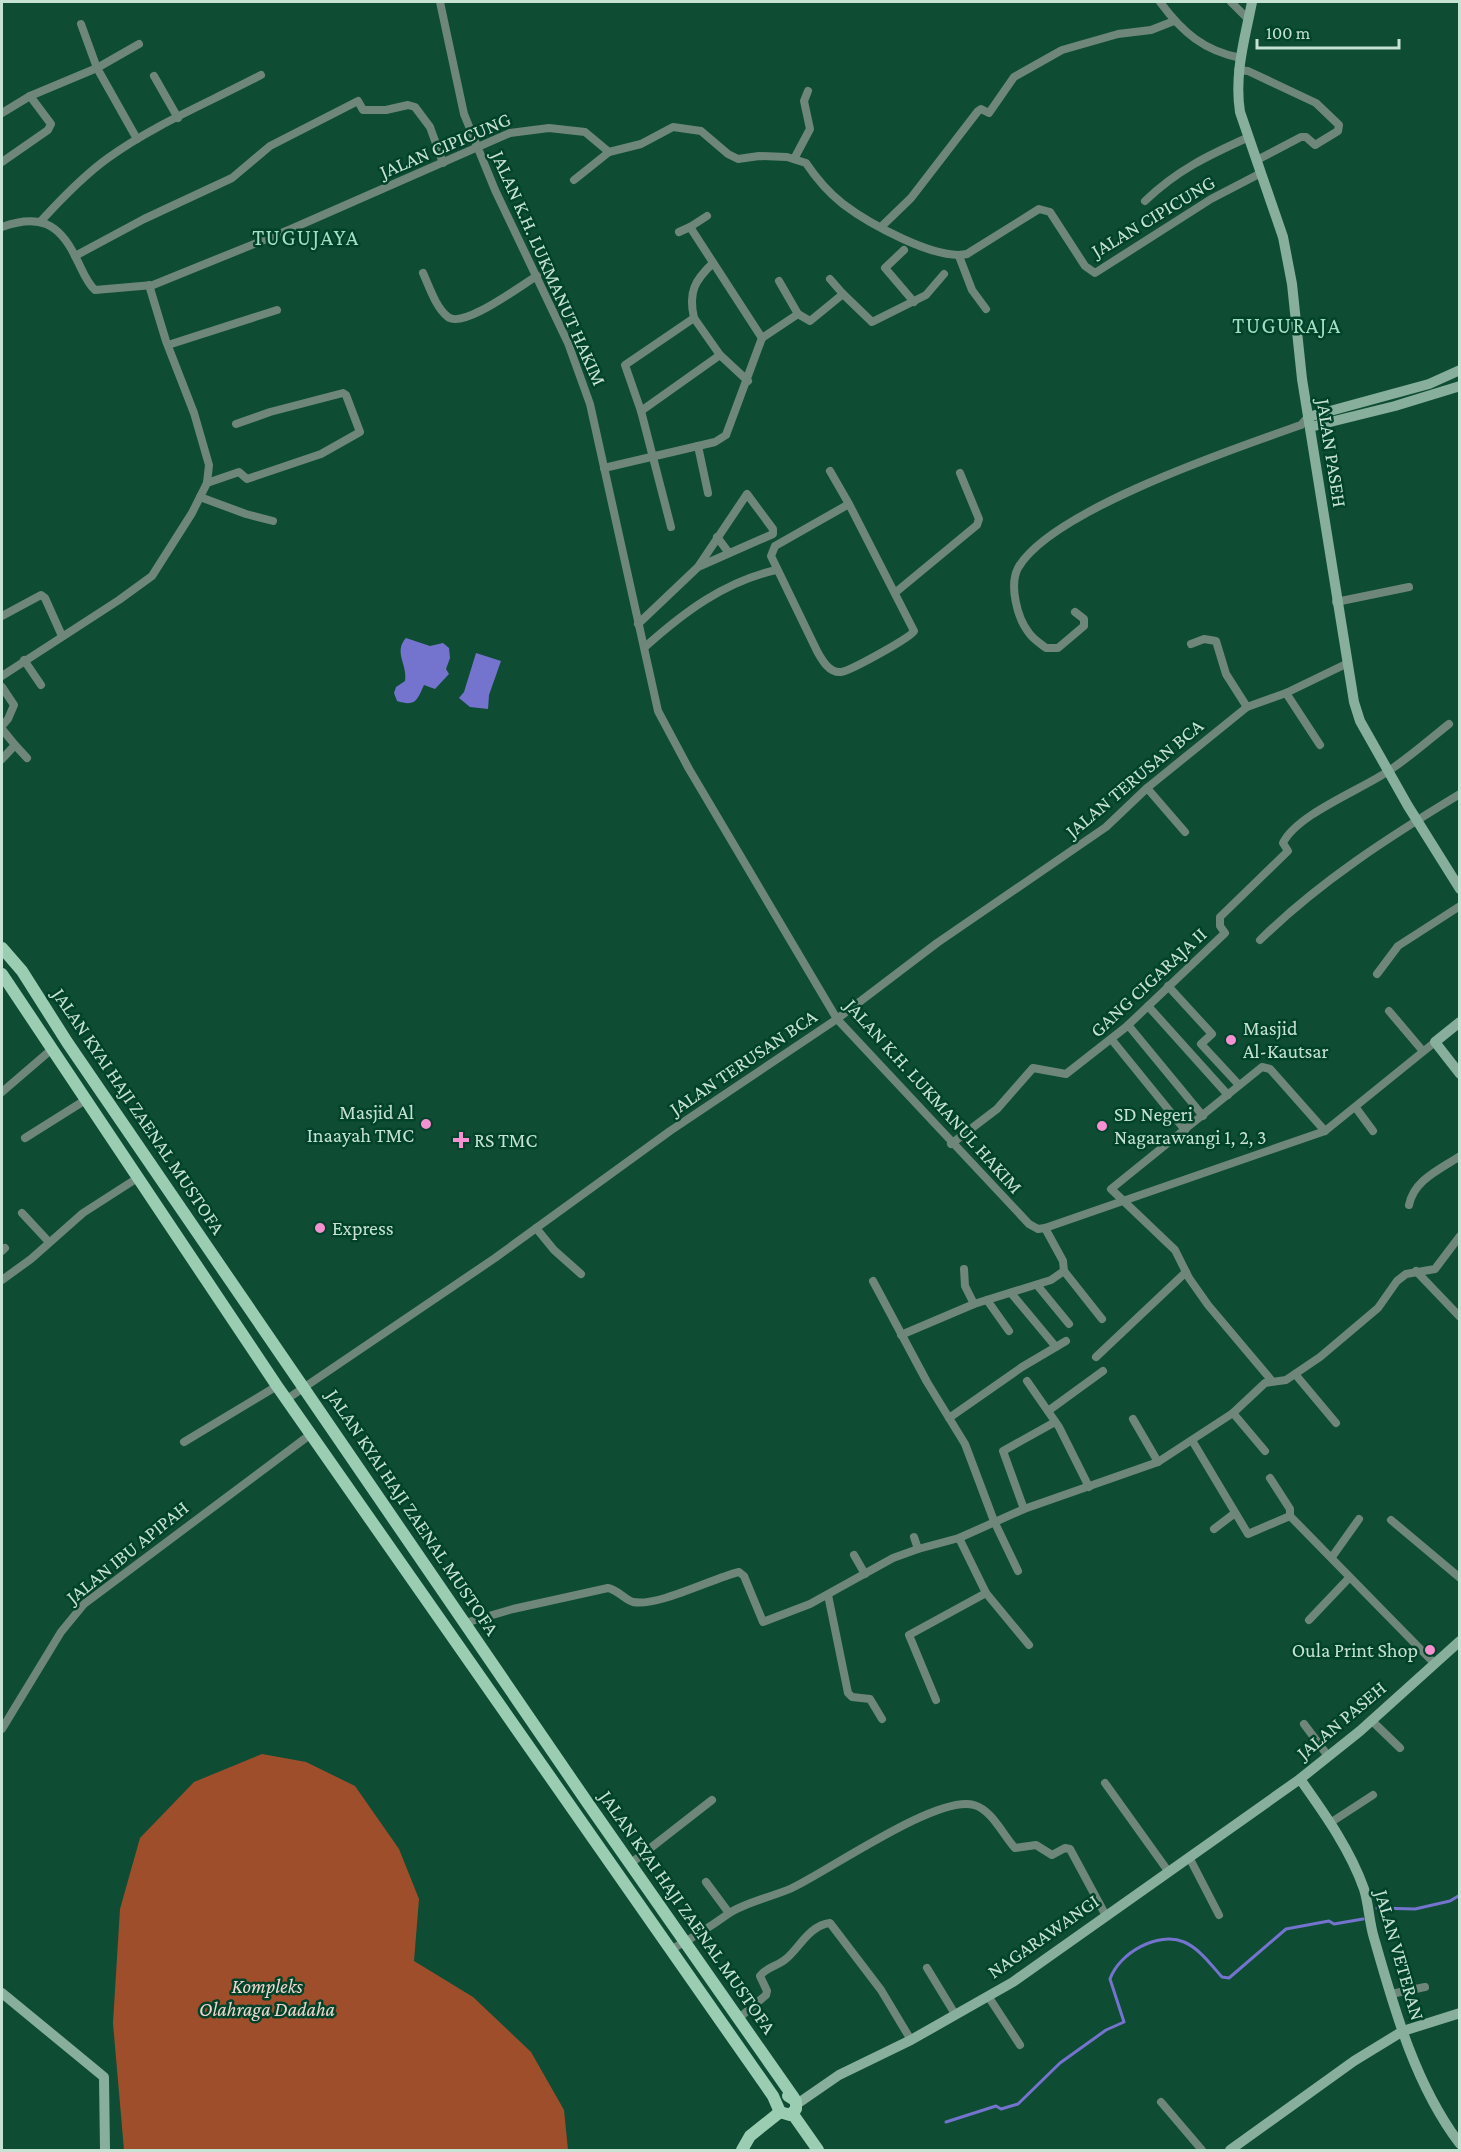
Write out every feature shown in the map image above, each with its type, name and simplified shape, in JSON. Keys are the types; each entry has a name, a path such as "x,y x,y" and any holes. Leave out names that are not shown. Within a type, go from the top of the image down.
{"main road":[{"name":"JALAN KYAI HAJI ZAENAL MUSTOFA","path":"2,948 22,971 386,1509 587,1802 739,2018 788,2106"},
{"name":"JALAN KYAI HAJI ZAENAL MUSTOFA","path":"2,974 186,1245 310,1434 371,1518 670,1950 788,2106 818,2151"},
{"path":"16,996 33,989"},
{"path":"129,1163 144,1154"},
{"path":"186,1245 201,1237"},
{"path":"371,1518 386,1509"},
{"path":"475,1669 491,1661"},
{"path":"572,1811 587,1802"},
{"path":"742,2151 750,2136 788,2106"}],"street":[{"path":"440,2 464,114 478,147"},
{"path":"1160,2 1190,38 1219,54 1241,58"},
{"path":"1231,2 1248,19"},
{"name":"JALAN PASEH","path":"1252,2 1238,70 1237,93 1240,112 1283,237 1290,275 1306,423 1346,664 1360,721 1416,820 1460,890"},
{"path":"881,227 911,198 978,111 981,109 989,113 1019,73 1062,50 1086,41 1151,30 1174,21"},
{"path":"81,24 97,68 137,139"},
{"path":"2,113 30,96 97,68 139,44"},
{"path":"1238,70 1248,71 1316,103 1339,125 1338,131 1315,145 1306,137 1302,137 1257,160"},
{"path":"2,227 32,219 41,221 68,192 106,159 137,139 261,75"},
{"path":"154,76 178,118"},
{"path":"794,159 810,129 804,101 808,91"},
{"path":"2,162 50,128 51,124 30,96"},
{"path":"75,256 144,219 232,178 270,146 358,101 363,110 387,110 408,105 415,108 430,126 443,164"},
{"path":"574,180 609,152 641,144 673,127 701,131 728,154 738,159 759,156 794,159 806,163 814,176 844,204 881,227 934,250 958,256 972,290 986,309"},
{"name":"JALAN CIPICUNG","path":"41,221 63,238 94,289 149,285 291,229 510,133 549,128 585,132 609,152"},
{"path":"1144,201 1194,161 1249,137"},
{"name":"JALAN K.H. LUKMANUT HAKIM","path":"478,147 495,190 568,343 591,404 615,508"},
{"name":"JALAN CIPICUNG","path":"958,256 976,250 1039,209 1050,212 1085,266 1095,273 1211,199 1261,173"},
{"path":"679,232 707,216"},
{"path":"690,227 762,338"},
{"path":"904,250 885,268 914,302"},
{"path":"713,262 693,286 691,306 694,318 720,355 748,381"},
{"path":"423,273 444,313 453,320 459,321 472,316 537,276"},
{"path":"830,279 872,321 932,291 944,274"},
{"path":"779,281 798,314 810,321 843,294"},
{"path":"2,676 154,572 207,483 209,465 194,413 168,345 149,285"},
{"path":"168,345 278,310"},
{"path":"604,468 715,442 726,435 748,381 762,338 798,314"},
{"path":"671,527 642,411 626,363 694,318"},
{"path":"642,411 720,355"},
{"path":"1075,612 1084,619 1084,626 1058,648 1046,648 1028,633 1017,607 1014,580 1019,567 1040,543 1093,511 1165,475 1306,423 1429,384 1460,370"},
{"path":"1306,423 1395,406 1460,386"},
{"path":"207,483 239,472 247,479 321,454 360,432 343,393 236,424"},
{"path":"698,446 708,493"},
{"path":"830,471 849,504 914,627 913,634 842,672 837,672 825,664 817,651 771,556 775,546 849,504"},
{"path":"896,592 977,525 979,519 960,473"},
{"path":"638,624 698,567 747,494 773,529 773,534 698,567"},
{"path":"200,497 273,521"},
{"name":"JALAN K.H. LUKMANUL HAKIM","path":"615,508 658,711 837,1019 951,1144 1029,1224 1038,1229 1045,1228"},
{"path":"717,537 729,553"},
{"path":"645,647 678,617 704,599 735,583 776,570"},
{"path":"1336,602 1409,587"},
{"path":"2,616 41,595 45,598 62,636"},
{"path":"1191,644 1210,638 1216,641 1226,674 1247,707"},
{"path":"24,660 41,685"},
{"name":"JALAN TERUSAN BCA","path":"288,1399 536,1228 670,1131 837,1019 937,943 1106,827 1147,788 1247,707 1286,693 1346,664"},
{"path":"2,687 14,705 2,727 27,758"},
{"path":"1286,693 1320,745"},
{"path":"1389,771 1449,724"},
{"path":"2,759 15,745"},
{"name":"GANG CIGARAJA II","path":"951,1144 997,1109 1028,1072 1041,1068 1066,1074 1112,1040 1225,933 1220,926 1220,917 1288,851 1283,843 1288,834 1316,813 1389,771"},
{"path":"1147,788 1185,832"},
{"path":"1260,940 1314,891 1416,820 1460,794"},
{"path":"1377,974 1398,946 1460,906"},
{"path":"1167,987 1212,1034 1202,1044 1239,1085"},
{"path":"1148,1006 1228,1095"},
{"path":"1389,1011 1422,1050"},
{"path":"1102,1319 1064,1271 1063,1261 1045,1228 1325,1131 1356,1108 1422,1050 1460,1022"},
{"path":"1128,1025 1203,1116"},
{"path":"1112,1040 1185,1130"},
{"path":"1435,1042 1460,1074"},
{"path":"2,1092 52,1049"},
{"path":"1272,1381 1208,1305 1186,1272 1175,1250 1111,1189 1239,1085 1266,1066 1325,1131"},
{"path":"25,1138 87,1099"},
{"path":"1356,1108 1373,1131"},
{"path":"1409,1205 1411,1194 1418,1185 1460,1156"},
{"path":"2,1280 83,1212 139,1177"},
{"path":"22,1213 48,1241"},
{"path":"536,1228 554,1250 581,1274"},
{"path":"465,1623 535,1604 608,1588 635,1602 660,1598 739,1572 744,1576 757,1602 763,1622 828,1595 865,1574 918,1549 959,1538 1024,1509 1158,1462 1193,1442 1233,1413 1265,1383 1286,1380 1323,1355 1378,1308 1398,1281 1411,1271 1428,1272 1434,1269 1458,1240"},
{"path":"963,1269 964,1286 974,1304"},
{"path":"901,1335 974,1304 1037,1285 1064,1271"},
{"path":"1416,1271 1460,1317"},
{"path":"1096,1357 1186,1272"},
{"path":"873,1281 975,1466 994,1521 1018,1572"},
{"path":"1037,1285 1069,1324"},
{"path":"1011,1293 1056,1347"},
{"path":"987,1300 1010,1331"},
{"path":"949,1418 1022,1367 1066,1341"},
{"path":"1048,1411 1102,1371"},
{"path":"1295,1374 1336,1423"},
{"path":"1027,1381 1055,1422 1089,1486"},
{"path":"184,1442 277,1386"},
{"path":"1233,1413 1265,1451"},
{"path":"1133,1419 1158,1462"},
{"path":"1024,1509 1003,1451 1055,1422"},
{"name":"JALAN IBU APIPAH","path":"2,1729 67,1624 84,1604 310,1434"},
{"path":"1193,1442 1235,1512 1251,1534 1290,1516"},
{"path":"1270,1478 1290,1509 1290,1516 1435,1664"},
{"path":"1214,1529 1235,1512"},
{"path":"1332,1557 1359,1519"},
{"path":"1391,1520 1460,1578"},
{"path":"914,1537 918,1549"},
{"path":"959,1538 986,1593 1029,1645"},
{"path":"854,1555 865,1574"},
{"path":"1309,1620 1349,1578"},
{"path":"936,1700 909,1635 986,1593"},
{"path":"828,1595 848,1693 852,1696 870,1699 882,1719"},
{"name":"JALAN PASEH","path":"1300,1779 1460,1641"},
{"path":"1371,1720 1400,1748"},
{"path":"1304,1724 1328,1756"},
{"name":"JALAN VETERAN","path":"1300,1779 1330,1823 1364,1891 1373,1937 1403,2031 1433,2104 1460,2144"},
{"name":"NAGARAWANGI","path":"788,2106 839,2075 911,2040 1013,1982 1105,1914 1300,1779"},
{"path":"1105,1783 1168,1871"},
{"path":"1330,1823 1373,1795"},
{"path":"630,1864 712,1800"},
{"path":"670,1950 720,1922 729,1913 791,1889 825,1872 922,1816 948,1806 965,1804 972,1804 984,1811 1015,1848 1036,1845 1054,1855 1065,1848 1070,1849 1105,1914"},
{"path":"1188,1857 1219,1915"},
{"path":"706,1882 729,1913"},
{"path":"739,2018 766,1995 767,1991 760,1976 763,1972 788,1958 799,1942 826,1923 830,1923 885,1997 911,2040"},
{"path":"927,1968 956,2014"},
{"path":"1391,1994 1425,1987"},
{"path":"2,1993 104,2077 105,2151"},
{"path":"988,1996 1020,2045"},
{"path":"1230,2151 1354,2061 1403,2031 1460,2013"},
{"path":"1161,2102 1202,2151"}],"green space":[{"name":"Kompleks Olahraga Dadaha","path":"262,1754 306,1762 355,1786 399,1849 419,1899 414,1961 473,1997 531,2052 564,2110 568,2150 124,2150 113,2023 120,1909 140,1838 194,1782"}],"shaded area":[{"path":"406,638 430,646 443,643 449,648 450,658 446,669 449,674 435,689 424,685 412,703 397,701 394,693 396,687 405,681 401,648"},
{"path":"476,653 501,661 489,695 488,709 470,707 459,698 464,692"}],"waterway":[{"path":"1377,1908 1415,1909 1450,1901 1460,1895"},
{"path":"946,2122 996,2106 1001,2109 1018,2104 1060,2063 1106,2030 1124,2022 1110,1979 1122,1961 1141,1947 1163,1939 1184,1942 1200,1953 1222,1977 1229,1978 1286,1929 1329,1921 1334,1924 1363,1919"}],"place":[{"name":"Masjid Al-Kautsar","path":"1231,1040"},
{"name":"Masjid Al Inaayah TMC","path":"426,1124"},
{"name":"SD Negeri Nagarawangi 1, 2, 3","path":"1102,1126"},
{"name":"RS TMC","path":"461,1140"},
{"name":"Express","path":"320,1228"},
{"name":"Oula Print Shop","path":"1430,1650"}],"district":[{"name":"TUGUJAYA","path":"306,237"},
{"name":"TUGURAJA","path":"1287,325"}]}
